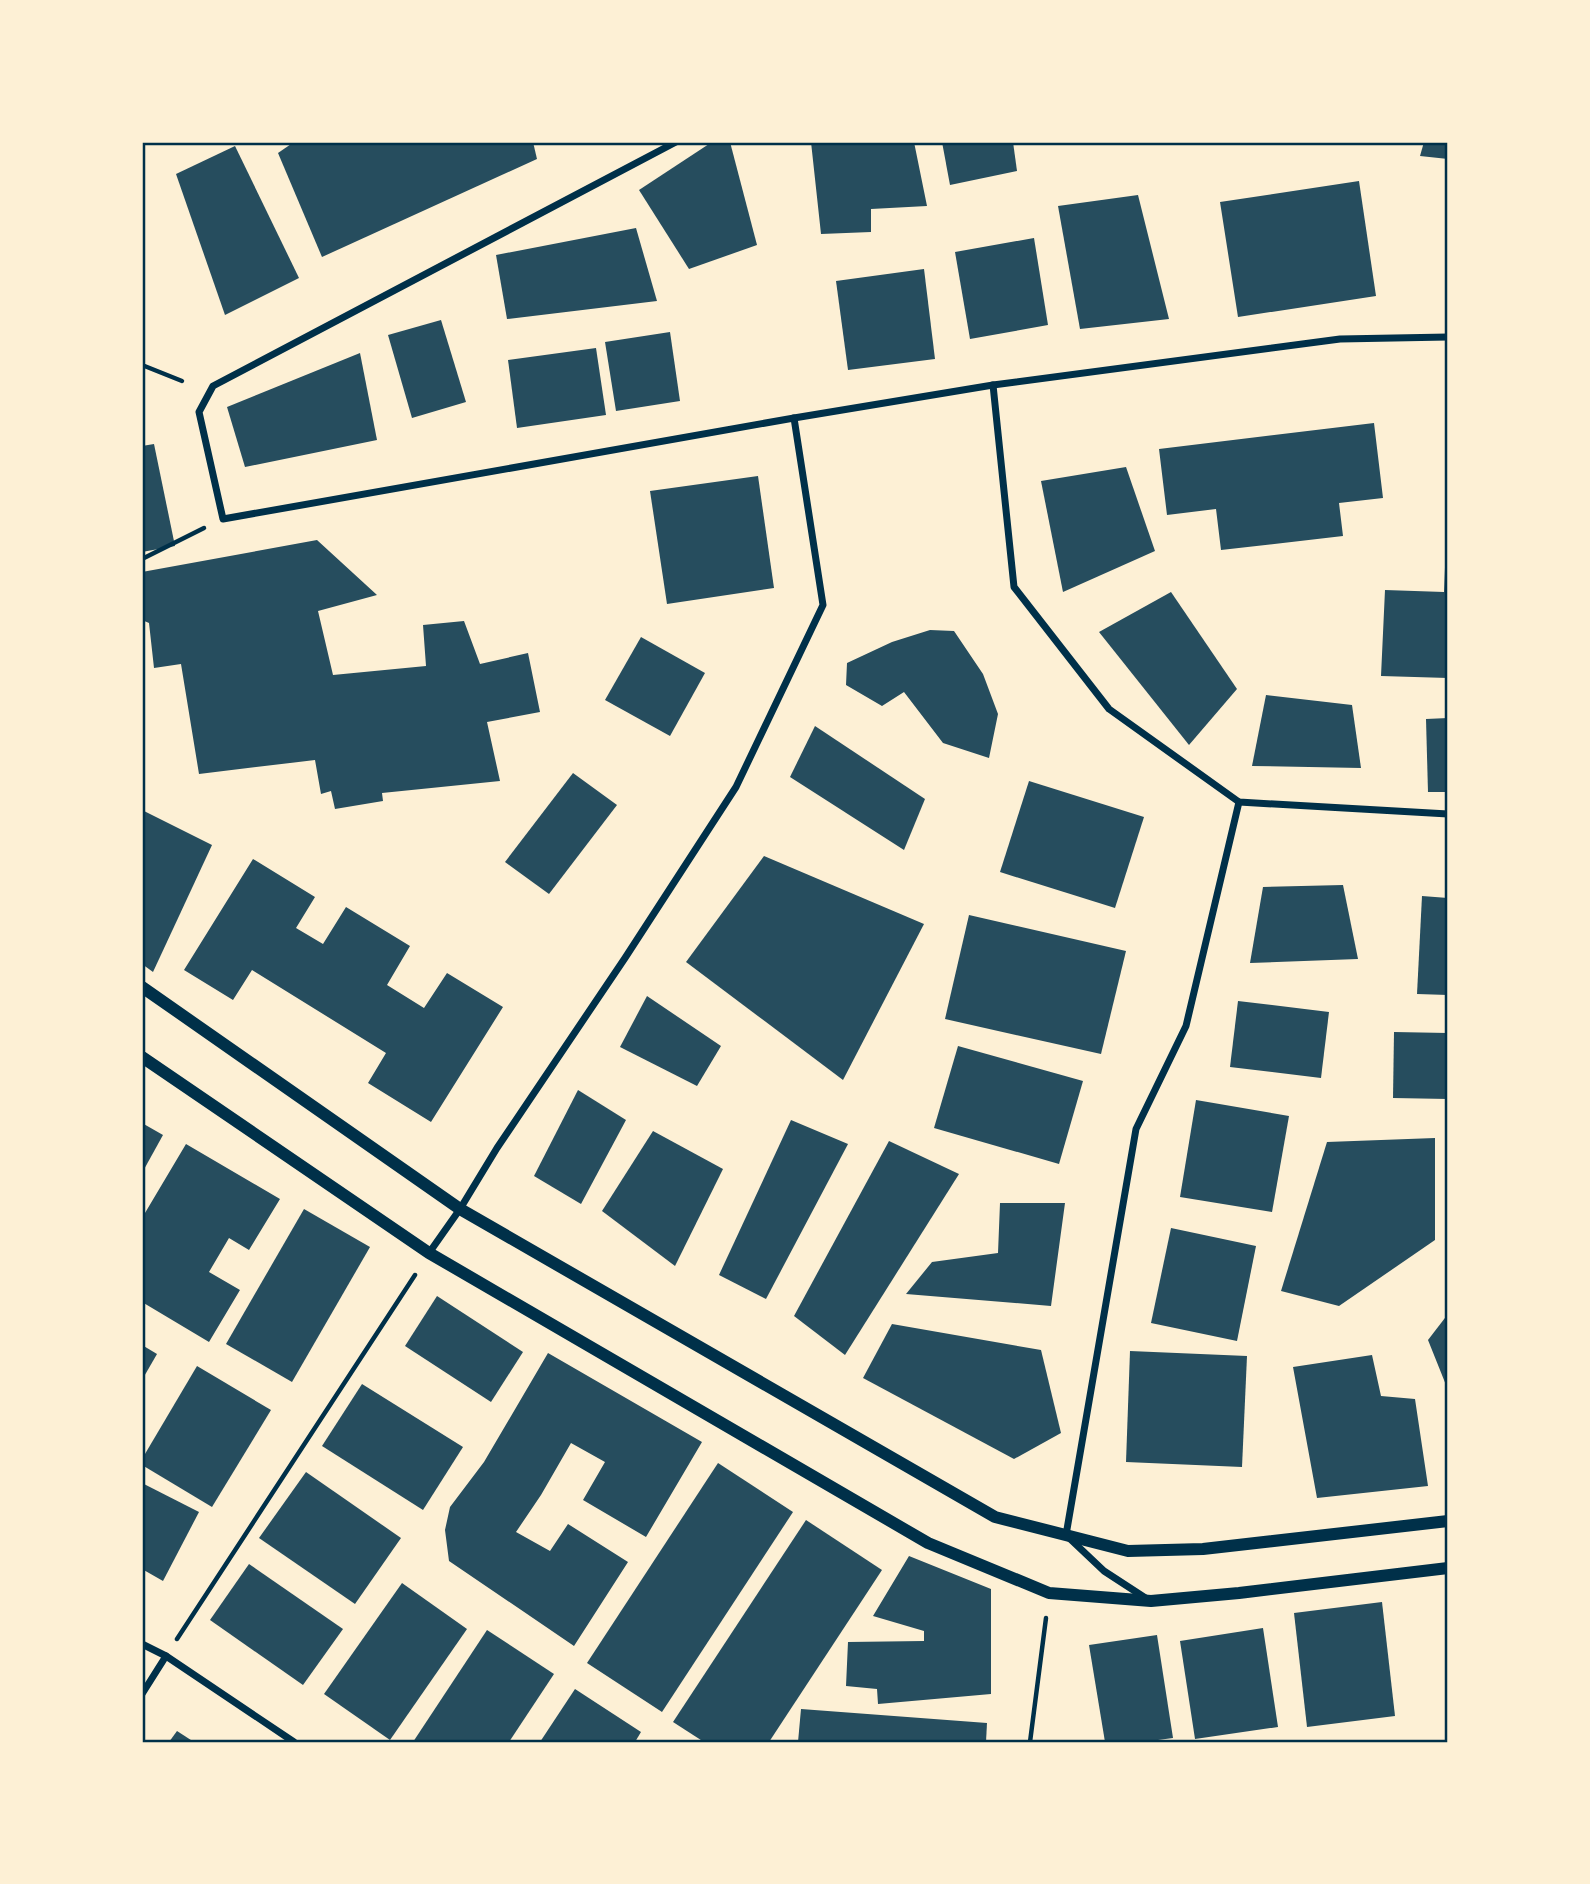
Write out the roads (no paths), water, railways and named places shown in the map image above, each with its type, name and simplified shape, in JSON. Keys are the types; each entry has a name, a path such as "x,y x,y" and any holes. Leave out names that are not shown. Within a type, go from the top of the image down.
{"street":[{"path":"676,142 213,386 200,412 223,519 993,385 1340,339 1448,337"},
{"path":"993,385 1014,587 1109,709 1239,802 1448,814"},
{"path":"429,1253 736,787 823,605 794,418"},
{"path":"1066,1535 1136,1129 1186,1026 1239,802"},
{"path":"142,987 460,1209 995,1517 1128,1551 1203,1549 1448,1521"},
{"path":"142,1057 429,1253 928,1543 1049,1593 1151,1601 1448,1568"},
{"path":"1066,1535 1104,1571 1151,1601"},
{"path":"142,1644 166,1656 294,1742"},
{"path":"142,1693 166,1656"}]}
